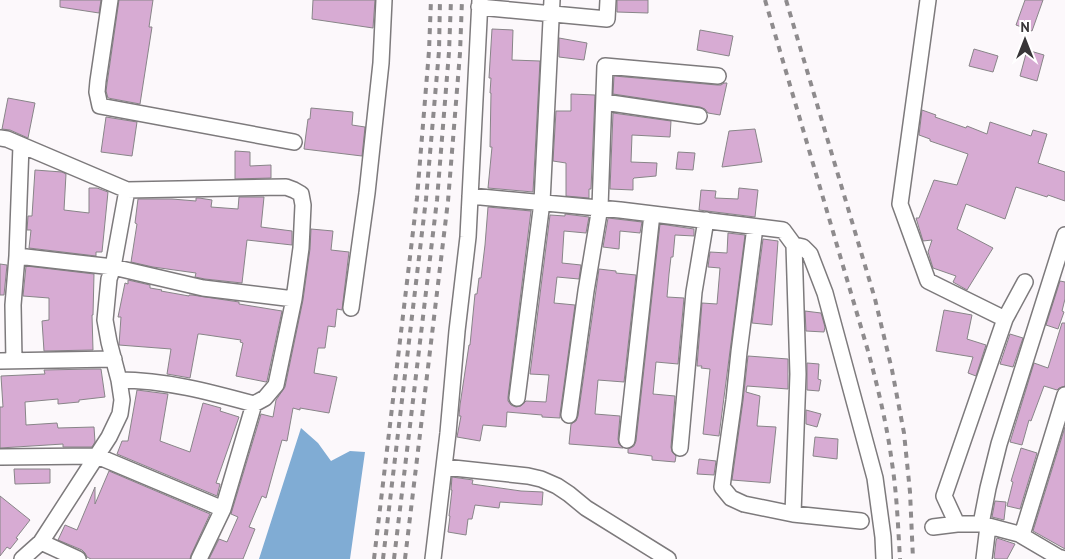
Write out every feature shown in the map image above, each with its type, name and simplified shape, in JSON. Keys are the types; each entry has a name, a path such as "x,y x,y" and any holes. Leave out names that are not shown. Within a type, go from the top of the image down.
{"street":[{"path":"110,0 98,81 97,92 100,106 294,142"},
{"path":"351,308 368,184 381,63 384,0"},
{"path":"433,559 468,237 480,4 552,7 607,18 608,0"},
{"path":"928,0 900,204 928,281 1006,319"},
{"path":"517,398 542,202 552,7"},
{"path":"569,415 600,207 605,66 718,76"},
{"path":"604,102 699,116"},
{"path":"0,138 7,139 126,190 286,187 301,194 303,205 302,248 294,299 276,385 265,398 254,404 181,386 138,380 119,380"},
{"path":"21,145 17,256 7,361 114,359"},
{"path":"22,559 41,542 109,437 120,414 122,400 119,380 105,320 109,279 126,190"},
{"path":"470,196 600,207 783,230 794,245 798,374 793,514"},
{"path":"627,440 652,214"},
{"path":"680,448 694,292 706,220"},
{"path":"755,227 722,487 730,498 744,504 793,514 861,521"},
{"path":"984,559 988,488 999,444 1065,235"},
{"path":"794,245 802,247 810,254 825,293 875,478 884,559"},
{"path":"17,256 113,266 203,288 294,299"},
{"path":"957,524 944,496 1006,319 1025,282"},
{"path":"1022,535 1065,395"},
{"path":"199,559 223,509 254,404"},
{"path":"0,458 97,456 223,509"},
{"path":"444,467 541,479 557,486 586,508 668,559"},
{"path":"933,527 957,524 985,525 1022,535 1061,558"},
{"path":"41,542 78,559"}],"water":[{"path":"301,428 318,443 331,461 350,451 365,452 350,559 259,559"}],"building":[{"path":"60,0 101,0 99,13 60,7"},
{"path":"119,0 153,0 149,27 152,27 140,104 108,98 106,91"},
{"path":"313,0 375,0 373,28 312,19"},
{"path":"617,0 648,0 648,13 617,12"},
{"path":"1025,0 1043,0 1032,31 1016,25"},
{"path":"492,29 513,30 512,60 540,61 533,192 488,188 492,147 490,147 491,78 489,78"},
{"path":"700,30 733,36 729,56 697,50"},
{"path":"559,38 587,43 584,60 559,57"},
{"path":"974,49 998,56 993,72 969,66"},
{"path":"1027,50 1044,55 1037,81 1020,76"},
{"path":"614,76 717,85 727,83 720,115 708,113 700,107 613,94"},
{"path":"571,94 595,95 589,198 566,196 566,163 553,161 556,111 571,111"},
{"path":"8,98 35,103 28,138 10,130 2,129"},
{"path":"311,108 353,112 352,125 365,127 362,156 304,149"},
{"path":"922,110 936,115 935,117 987,134 990,122 1031,136 1033,130 1047,134 1038,163 1065,172 1065,201 1016,187 1005,219 966,204 957,229 993,248 967,290 953,282 956,276 933,268 928,252 932,240 923,241 916,218 919,218 934,180 957,185 968,154 930,141 930,139 919,135"},
{"path":"613,113 671,121 670,137 632,135 631,162 657,163 656,176 634,178 633,190 610,189"},
{"path":"106,117 137,122 132,156 101,152"},
{"path":"755,129 762,162 722,167 729,131"},
{"path":"235,151 250,152 250,166 271,165 271,178 235,179"},
{"path":"678,152 695,153 693,170 676,169"},
{"path":"35,170 66,174 64,210 89,213 89,188 97,188 108,192 102,252 96,252 96,256 29,248 31,230 27,230 28,216 32,216"},
{"path":"739,188 758,190 755,217 699,210 701,190 716,191 715,198 738,199"},
{"path":"239,197 264,197 261,227 292,231 292,245 247,240 242,283 205,279 195,277 196,273 131,262 137,224 135,223 138,199 196,201 196,198 199,198 212,200 211,207 238,209"},
{"path":"488,207 531,211 508,397 511,405 516,407 521,406 526,401 546,402 549,375 530,374 550,215 565,216 565,214 589,217 586,233 564,231 562,263 581,265 579,279 557,277 554,303 575,305 560,418 507,412 506,427 483,425 480,441 457,437 475,294 477,294 479,278 481,278"},
{"path":"608,218 642,222 640,233 620,231 619,249 603,247"},
{"path":"660,224 694,229 694,236 675,235 673,257 671,257 667,297 684,298 678,364 656,362 653,394 675,396 671,447 672,452 676,456 675,462 652,460 652,456 628,453 628,449 634,446 636,441"},
{"path":"311,229 333,231 331,250 349,252 342,310 337,309 335,327 328,326 325,348 318,348 314,373 337,377 329,413 293,408 287,441 282,440 266,498 262,496 249,527 255,529 243,559 209,559 219,539 227,542 238,517 231,514 261,414 273,417 276,400 285,387 303,300"},
{"path":"728,233 745,235 719,436 703,434 710,369 697,366 702,303 717,304 720,268 708,267 710,252 727,253"},
{"path":"763,239 778,241 772,325 752,323"},
{"path":"0,264 7,265 4,295 0,295"},
{"path":"26,266 94,274 93,350 44,351 42,321 49,320 49,298 23,296"},
{"path":"599,269 636,275 624,382 598,380 595,414 620,416 618,439 619,444 623,448 569,444 571,424 576,421 578,416"},
{"path":"128,280 150,285 150,288 161,291 239,302 239,304 282,311 267,381 236,376 243,343 240,342 241,340 198,334 190,378 167,374 171,349 119,345 121,317 118,317 125,283 128,284"},
{"path":"1060,281 1065,282 1065,299 1062,311 1064,312 1058,329 1046,325"},
{"path":"944,310 972,315 967,339 986,345 976,376 968,373 973,357 936,351"},
{"path":"805,311 821,313 825,327 824,332 806,331"},
{"path":"1062,323 1065,323 1065,386 1057,390 1044,386 1031,421 1029,420 1022,445 1010,442 1034,363 1048,368"},
{"path":"1010,334 1023,338 1013,367 1000,364"},
{"path":"748,356 788,359 788,389 747,386 746,392 760,396 757,426 776,427 770,483 732,480"},
{"path":"807,363 819,364 818,379 821,380 819,391 807,390"},
{"path":"101,369 105,397 58,404 58,399 25,402 26,425 57,423 58,428 94,427 95,442 92,447 63,447 63,444 0,448 0,407 3,407 1,376 45,374 44,370"},
{"path":"137,390 168,394 160,441 190,452 203,403 221,408 220,411 239,417 216,483 220,484 217,496 117,454 122,441 128,441"},
{"path":"806,410 821,414 817,427 806,424"},
{"path":"1065,427 1065,549 1033,531"},
{"path":"815,437 838,439 837,459 813,456"},
{"path":"1021,448 1037,453 1020,509 1007,506 1013,482 1011,481"},
{"path":"699,459 716,461 714,475 697,474"},
{"path":"14,469 50,469 50,483 15,484"},
{"path":"109,471 210,514 190,559 91,559 82,550 58,540 65,525 77,530 95,487 95,504"},
{"path":"452,477 473,480 472,484 543,492 542,505 500,502 499,508 475,505 472,519 468,519 466,535 448,532"},
{"path":"0,496 30,520 10,549 7,547 0,556"},
{"path":"995,501 1006,502 1004,520 992,517"},
{"path":"997,538 1015,544 1007,559 994,558"}],"railway":[{"path":"374,559 417,198 429,51 431,0"},
{"path":"383,559 426,199 439,51 440,0"},
{"path":"394,559 437,200 449,52 451,0"},
{"path":"405,559 448,201 460,53 462,0"},
{"path":"765,0 879,393 894,475 900,559"},
{"path":"786,0 875,299 892,370 904,433 910,492 913,559"}]}
